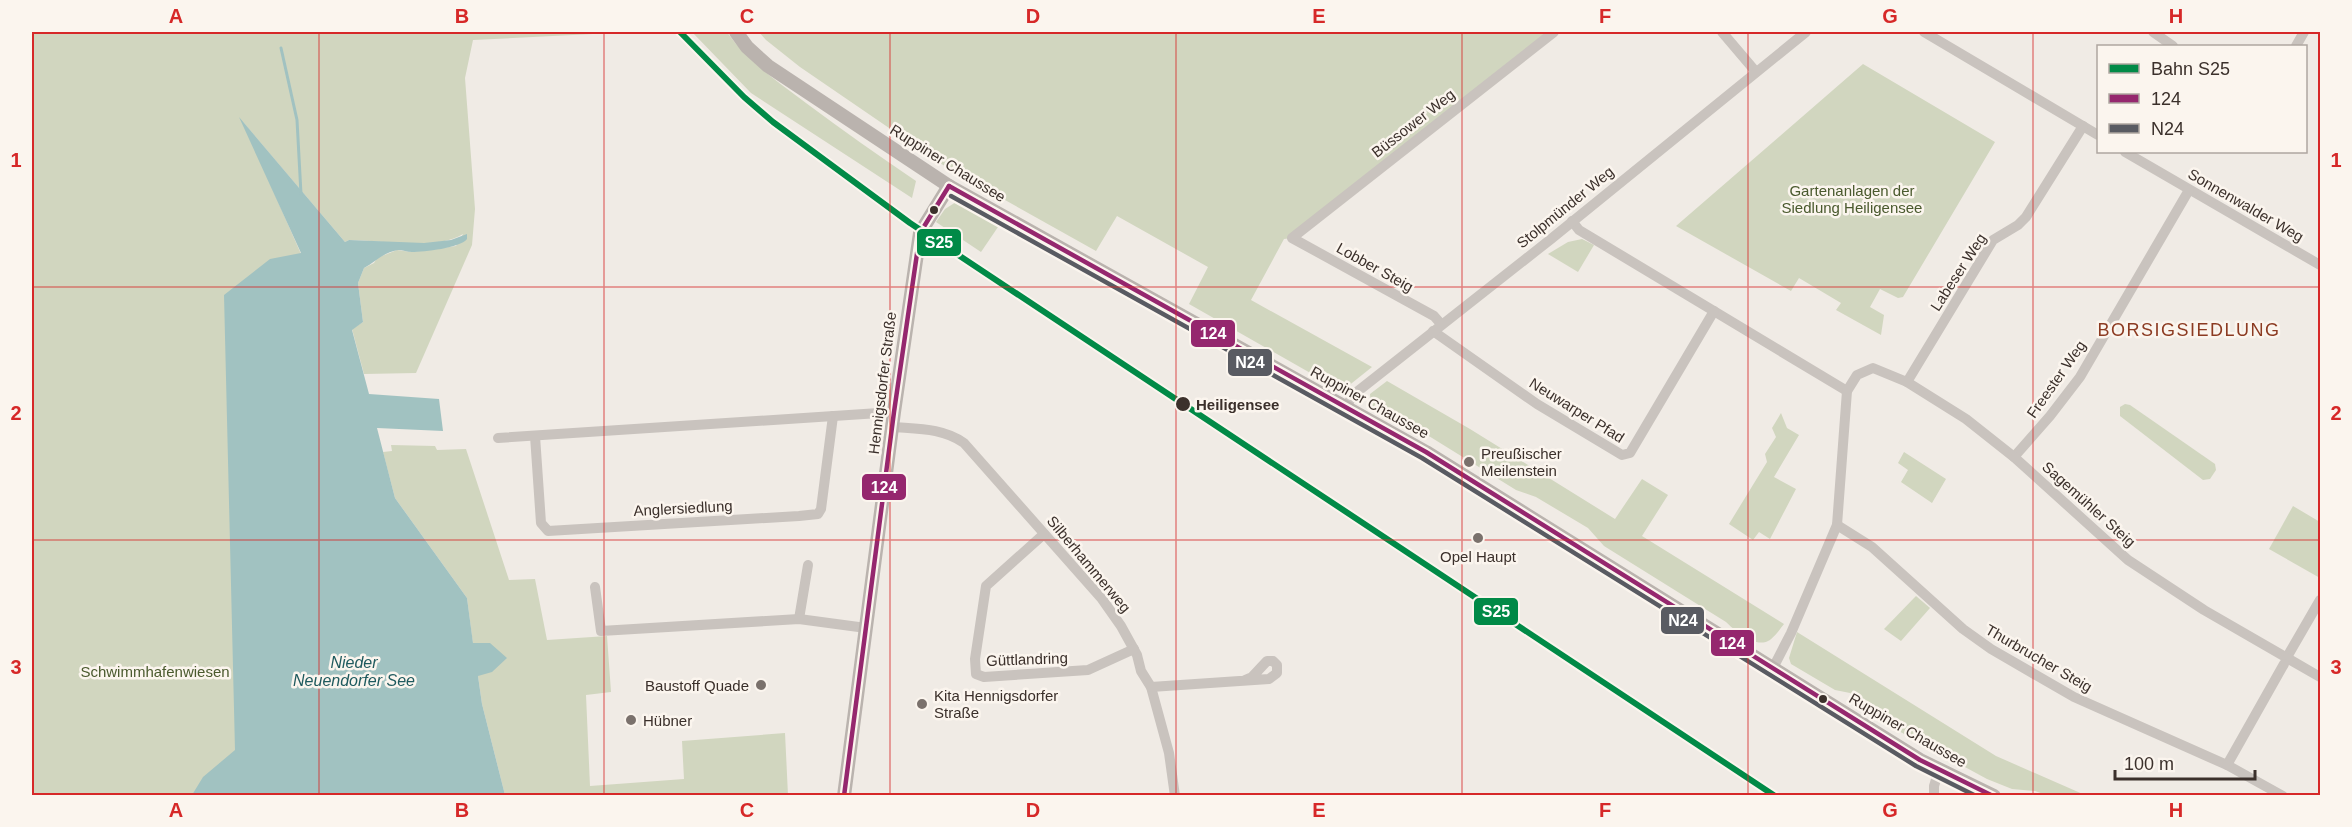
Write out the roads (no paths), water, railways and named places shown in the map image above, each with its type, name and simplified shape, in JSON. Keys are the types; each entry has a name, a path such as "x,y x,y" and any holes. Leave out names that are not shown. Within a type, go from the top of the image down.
{"main road":[{"name":"Ruppiner Chaussee","path":"736,32 747,47 768,66 949,186 1436,458 1939,770 1994,795"},
{"name":"Hennigsdorfer Straße","path":"844,795 920,233 949,186"}],"street":[{"name":"Büssower Weg","path":"1292,238 1554,32"},
{"path":"1722,32 1756,72"},
{"name":"Stolpmünder Weg","path":"1346,407 1353,395 1806,32"},
{"path":"1924,32 2097,134"},
{"path":"2153,32 2172,45"},
{"name":"Labeser Weg","path":"1907,382 1993,240 2026,218 2083,126"},
{"name":"Sonnenwalder Weg","path":"2127,153 2320,265"},
{"name":"Freester Weg","path":"2014,458 2080,376 2189,190"},
{"path":"1572,221 1579,230 1847,391 1837,525 1791,633 1773,668"},
{"name":"Lobber Steig","path":"1292,238 1434,316 1437,327"},
{"name":"Neuwarper Pfad","path":"1437,327 1537,405 1622,455 1630,453 1714,311"},
{"name":"Sagemühler Steig","path":"1847,391 1857,375 1873,368 1907,382 1966,419 2014,458 2128,560 2285,661 2320,678"},
{"path":"498,438 894,412"},
{"name":"Anglersiedlung","path":"535,436 541,523 548,531 799,516 818,514 821,509 833,416"},
{"name":"Silberhammerweg","path":"892,427 939,431 952,435 964,443 1102,599 1121,626 1134,650 1141,672 1151,687 1169,753 1175,795"},
{"name":"Thurbrucher Steig","path":"1837,525 1872,547 1963,629 1991,649 2074,698 2227,765 2283,795"},
{"name":"Güttlandring","path":"1044,534 986,586 975,659 976,674 984,677 1078,672 1096,668 1134,650"},
{"path":"799,619 808,565"},
{"path":"596,587 601,631 799,619 866,628"},
{"path":"2227,765 2320,600"},
{"path":"1151,687 1245,680"},
{"path":"1934,795 1939,770"}],"water":[{"name":"Nieder Neuendorfer See","path":"239,117 345,242 349,240 424,243 451,240 467,234 467,239 457,245 425,251 393,251 364,268 358,283 363,322 352,330 369,394 439,399 443,431 377,428 395,498 467,598 473,643 490,643 507,658 492,672 478,676 482,704 505,795 192,795 203,777 235,750 224,295 270,259 301,253"}],"waterway":[{"path":"281,48 297,120 301,194"}],"rail line":[{"name":"S25","path":"680,32 744,97 773,122 910,223 1775,796"}],"place":[{"name":"Heiligensee","path":"1183,404"},
{"name":"Preußischer Meilenstein","path":"1469,462"},
{"name":"Opel Haupt","path":"1478,538"},
{"name":"Baustoff Quade","path":"761,685"},
{"name":"Kita Hennigsdorfer Straße","path":"922,704"},
{"name":"Hübner","path":"631,720"}],"district":[{"name":"BORSIGSIEDLUNG","path":"2189,330"}],"park label":[{"name":"Gartenanlagen der Siedlung Heiligensee","path":"1852,198"},
{"name":"Schwimmhafenwiesen","path":"155,671"}]}
